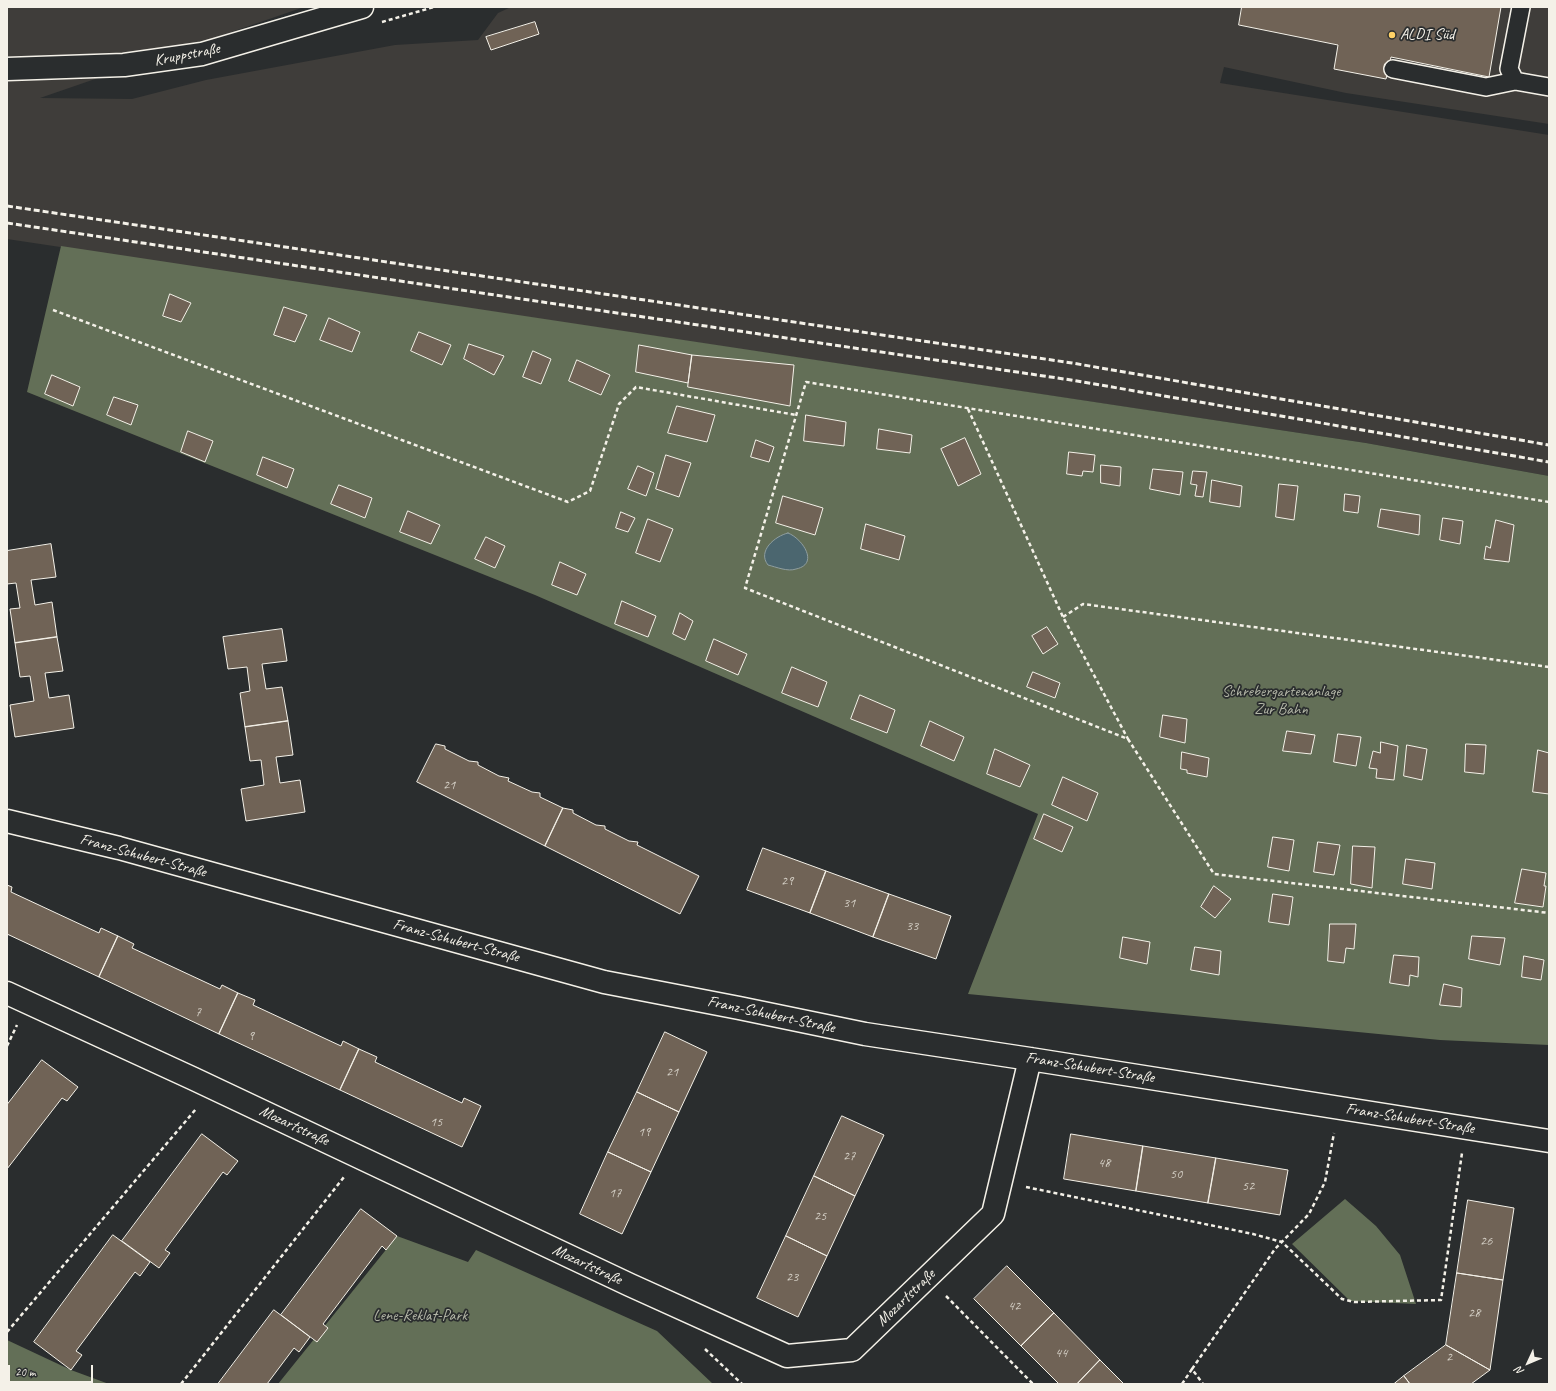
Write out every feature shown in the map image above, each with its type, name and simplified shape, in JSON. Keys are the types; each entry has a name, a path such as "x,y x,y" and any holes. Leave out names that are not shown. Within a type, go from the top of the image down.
{"street":[{"name":"Kruppstraße","path":"7,69 124,66 202,54 362,7"},
{"name":"Franz-Schubert-Straße","path":"7,821 120,848 604,982 865,1034 1549,1141"},
{"name":"Mozartstraße","path":"7,993 213,1088 630,1285 787,1356 852,1350 993,1214 1030,1059"}],"lane":[{"path":"1515,81 1509,69 1521,7"},
{"path":"1393,69 1486,87 1515,81 1549,88"}],"path":[{"path":"53,310 568,502 590,491 618,404 636,387 796,415"},
{"path":"1128,739 746,588 806,382 1549,502"},
{"path":"968,408 1063,617 1128,739 1214,874 1549,913"},
{"path":"1063,617 1083,604 1549,667"},
{"path":"7,1332 213,1088"},
{"path":"1182,1384 1275,1249 1309,1214 1325,1182 1334,1134 1333,1107"},
{"path":"1000,1181 1253,1234 1282,1242 1342,1299 1354,1302 1441,1300 1466,1128"},
{"path":"181,1384 360,1157"},
{"path":"928,1277 1033,1384"},
{"path":"1192,1369 1203,1384"}],"shaded area":[{"path":"7,7 304,7 40,98 132,99 206,80 395,45 478,40 498,13 511,7 1549,7 1549,124 1346,93 1224,67 1220,83 1549,135 1549,476 1366,443 7,239"}],"green space":[{"name":"Schrebergartenanlage Zur Bahn","path":"61,246 1366,443 1549,476 1549,1045 1440,1040 968,994 1038,814 535,595 27,392"},
{"path":"1345,1199 1376,1226 1400,1255 1416,1304 1350,1301 1292,1244"},
{"name":"Lene-Reklat-Park","path":"397,1236 468,1262 476,1250 657,1331 713,1384 278,1384"},
{"path":"7,1340 71,1370 109,1384 7,1384"}],"water":[{"path":"788,533 799,540 803,545 808,557 807,562 803,566 793,570 768,565 765,560 765,555 769,545 778,537"}],"building":[{"name":"ALDI Süd","path":"1242,7 1501,7 1489,77 1391,57 1386,79 1334,69 1338,45 1239,25"},
{"path":"535,22 539,34 491,50 486,37"},
{"path":"170,294 191,303 181,322 163,316"},
{"path":"284,307 307,315 295,342 274,335"},
{"path":"329,318 360,332 352,352 320,340"},
{"path":"419,332 451,345 442,365 411,351"},
{"path":"469,344 504,356 494,375 464,359"},
{"path":"639,345 692,355 688,383 636,372"},
{"path":"533,351 551,359 541,384 523,377"},
{"path":"692,355 794,365 790,406 688,387"},
{"path":"577,360 610,375 601,395 569,381"},
{"path":"52,375 80,387 73,406 45,394"},
{"path":"114,397 138,405 131,425 107,415"},
{"path":"677,406 715,415 707,442 668,433"},
{"path":"806,415 846,422 844,446 804,441"},
{"path":"879,429 912,435 910,453 877,449"},
{"path":"188,431 213,441 205,462 181,452"},
{"path":"965,438 981,474 958,486 941,449"},
{"path":"756,440 774,447 769,462 751,457"},
{"path":"1069,452 1095,455 1093,472 1083,471 1082,476 1067,474"},
{"path":"666,455 691,463 679,497 656,489"},
{"path":"263,457 294,469 287,488 257,475"},
{"path":"1101,465 1121,467 1120,486 1101,483"},
{"path":"638,466 654,473 646,496 628,489"},
{"path":"1153,469 1183,472 1180,495 1150,489"},
{"path":"1193,471 1207,472 1203,497 1195,496 1197,485 1191,484"},
{"path":"1212,480 1242,486 1240,507 1210,502"},
{"path":"1279,484 1298,486 1294,520 1276,517"},
{"path":"339,485 372,498 365,518 331,504"},
{"path":"1345,494 1360,496 1358,513 1344,511"},
{"path":"783,496 823,508 815,535 776,523"},
{"path":"1381,509 1420,515 1419,535 1378,527"},
{"path":"408,511 440,525 431,544 400,532"},
{"path":"621,512 635,518 628,532 616,528"},
{"path":"1443,518 1463,521 1460,544 1440,540"},
{"path":"648,519 673,529 660,562 636,553"},
{"path":"1496,520 1514,525 1509,562 1484,559 1486,546 1490,548"},
{"path":"866,524 905,536 899,560 861,549"},
{"path":"486,537 505,546 495,568 475,559"},
{"path":"51,544 56,577 31,580 35,605 52,602 57,637 15,643 10,609 20,608 16,583 7,584 7,551"},
{"path":"560,562 586,574 577,595 552,585"},
{"path":"622,601 656,616 648,637 615,624"},
{"path":"680,613 693,621 685,640 673,634"},
{"path":"1047,627 1058,644 1043,654 1032,636"},
{"path":"282,629 287,661 262,664 266,689 282,687 288,721 245,727 240,693 250,691 247,667 228,669 223,637"},
{"path":"57,637 63,671 45,673 49,698 69,695 74,728 15,737 10,705 34,701 30,676 20,677 15,643"},
{"path":"714,639 747,654 738,675 706,661"},
{"path":"792,667 827,682 818,707 782,693"},
{"path":"1033,672 1060,683 1055,698 1027,687"},
{"path":"860,695 895,710 887,733 851,719"},
{"path":"1163,715 1187,719 1185,743 1160,737"},
{"path":"288,721 293,755 276,757 280,783 300,780 305,812 246,821 241,789 264,785 261,760 250,761 245,727"},
{"path":"930,721 964,737 954,761 921,746"},
{"path":"1287,731 1315,735 1311,754 1283,751"},
{"path":"1338,734 1361,737 1356,766 1334,762"},
{"path":"1381,742 1398,746 1394,780 1376,778 1377,769 1369,768 1373,751 1380,753"},
{"path":"436,744 445,746 445,749 469,761 478,762 478,765 499,776 509,778 508,781 532,792 540,793 540,797 563,808 545,846 417,782"},
{"path":"1466,744 1486,745 1484,774 1465,772"},
{"path":"1407,745 1427,749 1422,780 1404,776"},
{"path":"995,749 1030,765 1020,787 987,774"},
{"path":"1538,750 1549,753 1549,794 1533,792"},
{"path":"1182,752 1209,758 1207,777 1187,773 1187,770 1181,769"},
{"path":"1063,777 1098,793 1087,821 1052,805"},
{"path":"563,808 573,810 573,813 596,825 605,826 605,829 629,841 638,842 637,845 699,876 680,914 545,846"},
{"path":"1044,814 1073,827 1062,852 1034,839"},
{"path":"1273,837 1294,840 1289,871 1268,867"},
{"path":"1318,842 1340,845 1334,875 1314,872"},
{"path":"1353,846 1375,847 1372,888 1351,884"},
{"path":"763,848 826,871 810,913 747,890"},
{"path":"1406,859 1435,863 1432,889 1403,884"},
{"path":"1522,869 1546,873 1543,907 1515,903"},
{"path":"826,871 889,894 873,937 810,913"},
{"path":"7,885 12,887 11,892 99,933 101,928 118,936 99,977 7,934"},
{"path":"1214,886 1231,899 1215,918 1201,907"},
{"path":"889,894 951,916 936,959 873,937"},
{"path":"1273,894 1293,897 1289,925 1269,922"},
{"path":"1330,924 1356,924 1354,949 1346,948 1344,963 1328,961"},
{"path":"118,936 134,944 132,948 220,989 222,985 238,993 219,1034 99,977"},
{"path":"1472,936 1505,938 1500,965 1469,959"},
{"path":"1123,937 1150,942 1147,964 1120,958"},
{"path":"1195,947 1221,951 1219,975 1191,970"},
{"path":"1394,955 1419,957 1418,977 1410,975 1409,986 1390,983"},
{"path":"1524,956 1544,960 1541,980 1522,977"},
{"path":"1444,984 1462,988 1461,1007 1440,1005"},
{"path":"238,993 255,1000 253,1005 341,1046 343,1041 359,1049 340,1090 219,1034"},
{"path":"665,1032 707,1052 679,1112 637,1092"},
{"path":"359,1049 377,1057 375,1062 462,1103 464,1098 481,1106 462,1147 340,1090"},
{"path":"42,1060 78,1087 67,1101 62,1098 7,1169 7,1105"},
{"path":"637,1092 679,1112 651,1172 608,1152"},
{"path":"842,1116 884,1135 855,1196 814,1176"},
{"path":"202,1134 238,1161 227,1175 223,1172 165,1250 170,1253 159,1268 122,1241"},
{"path":"1071,1134 1143,1146 1136,1191 1064,1179"},
{"path":"1143,1146 1216,1158 1208,1203 1136,1191"},
{"path":"608,1152 651,1172 622,1234 580,1214"},
{"path":"1216,1158 1288,1170 1280,1215 1208,1203"},
{"path":"814,1176 855,1196 827,1256 786,1236"},
{"path":"1468,1200 1514,1208 1503,1280 1457,1273"},
{"path":"361,1209 397,1236 386,1250 382,1246 323,1324 328,1328 317,1342 281,1315"},
{"path":"113,1235 150,1262 140,1276 135,1272 76,1351 82,1355 71,1370 34,1342"},
{"path":"786,1236 827,1256 798,1317 757,1298"},
{"path":"1007,1266 1054,1313 1021,1346 974,1299"},
{"path":"1457,1273 1503,1280 1490,1370 1446,1345"},
{"path":"274,1310 310,1337 299,1352 294,1348 267,1384 218,1384"},
{"path":"1054,1313 1100,1360 1077,1384 1059,1384 1021,1346"},
{"path":"1446,1345 1490,1370 1471,1384 1410,1384 1404,1376"},
{"path":"1100,1360 1124,1384 1077,1384"},
{"path":"1404,1376 1410,1384 1394,1384"}],"railway":[{"path":"7,206 1072,363 1549,445"},
{"path":"7,223 1071,380 1549,462"}],"place":[{"name":"ALDI Süd","path":"1392,35"}]}
